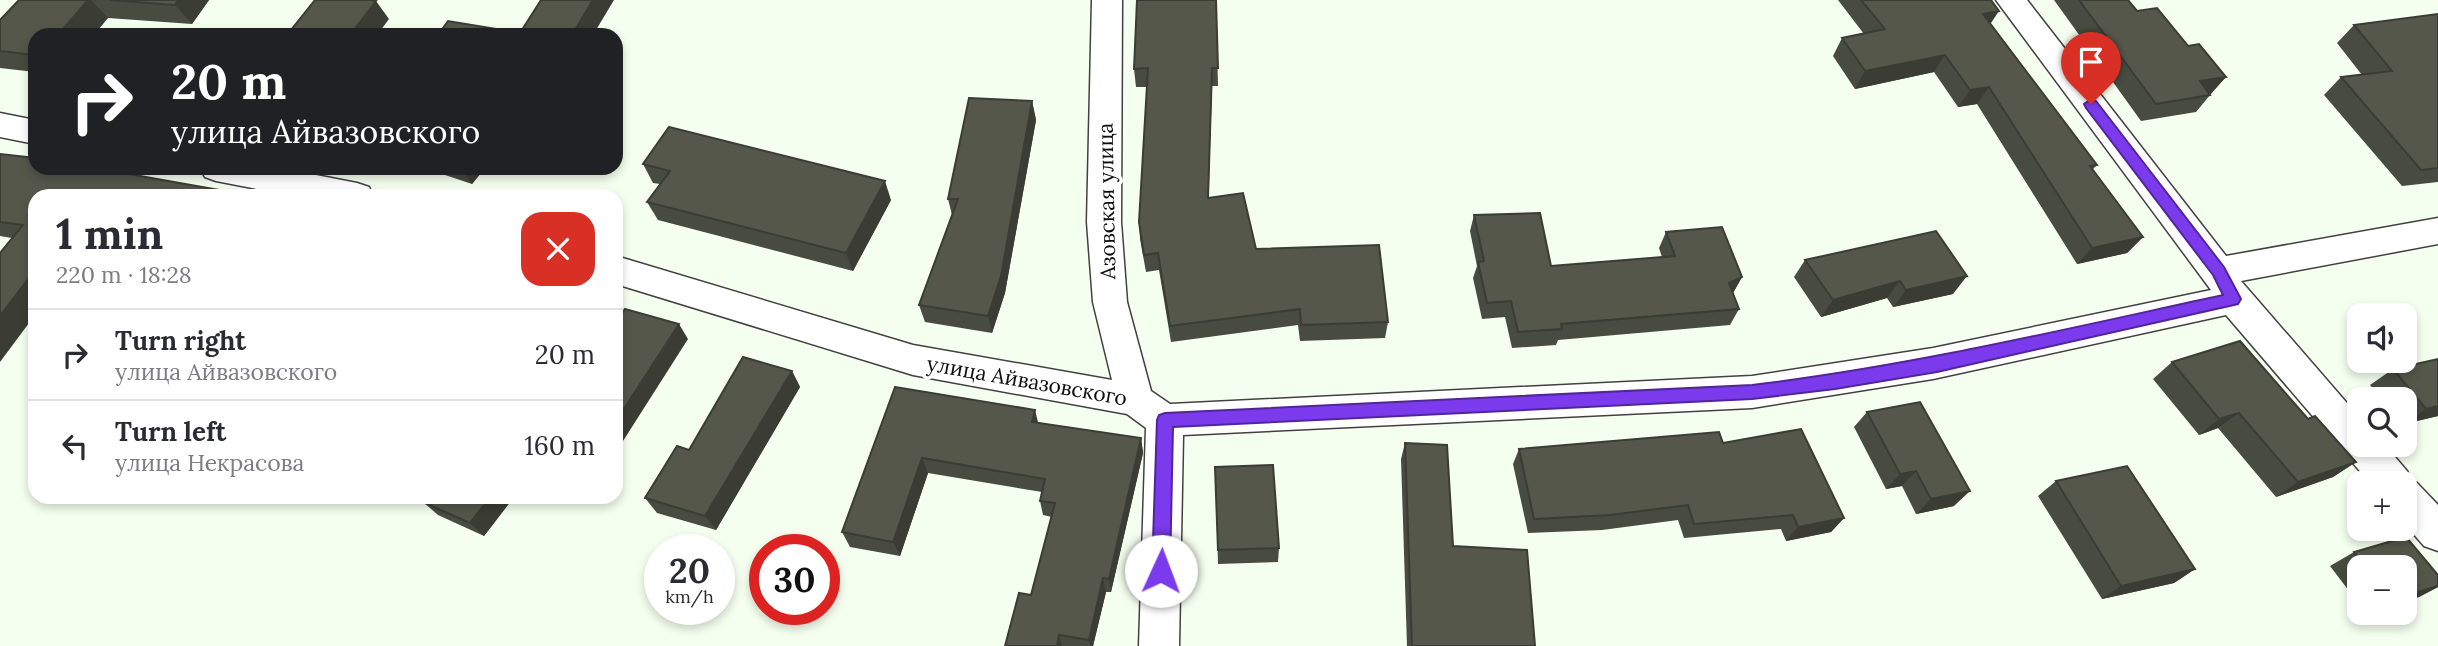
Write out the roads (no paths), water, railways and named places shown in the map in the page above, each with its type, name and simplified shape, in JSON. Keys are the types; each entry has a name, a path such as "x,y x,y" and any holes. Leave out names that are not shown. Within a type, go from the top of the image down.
{"street":[{"name":"Азовская улица","path":"1107,0 1104,222 1110,302 1150,410 1159,646"},
{"path":"2011,0 2226,285 2347,429"},
{"path":"0,125 28,131"},
{"path":"251,175 322,189"},
{"name":"улица Айвазовского","path":"623,272 913,360 1150,410 1752,392 1835,382 1937,365 2226,285 2438,231"},
{"path":"2371,457 2384,471"},
{"path":"2417,510 2438,533"}]}
